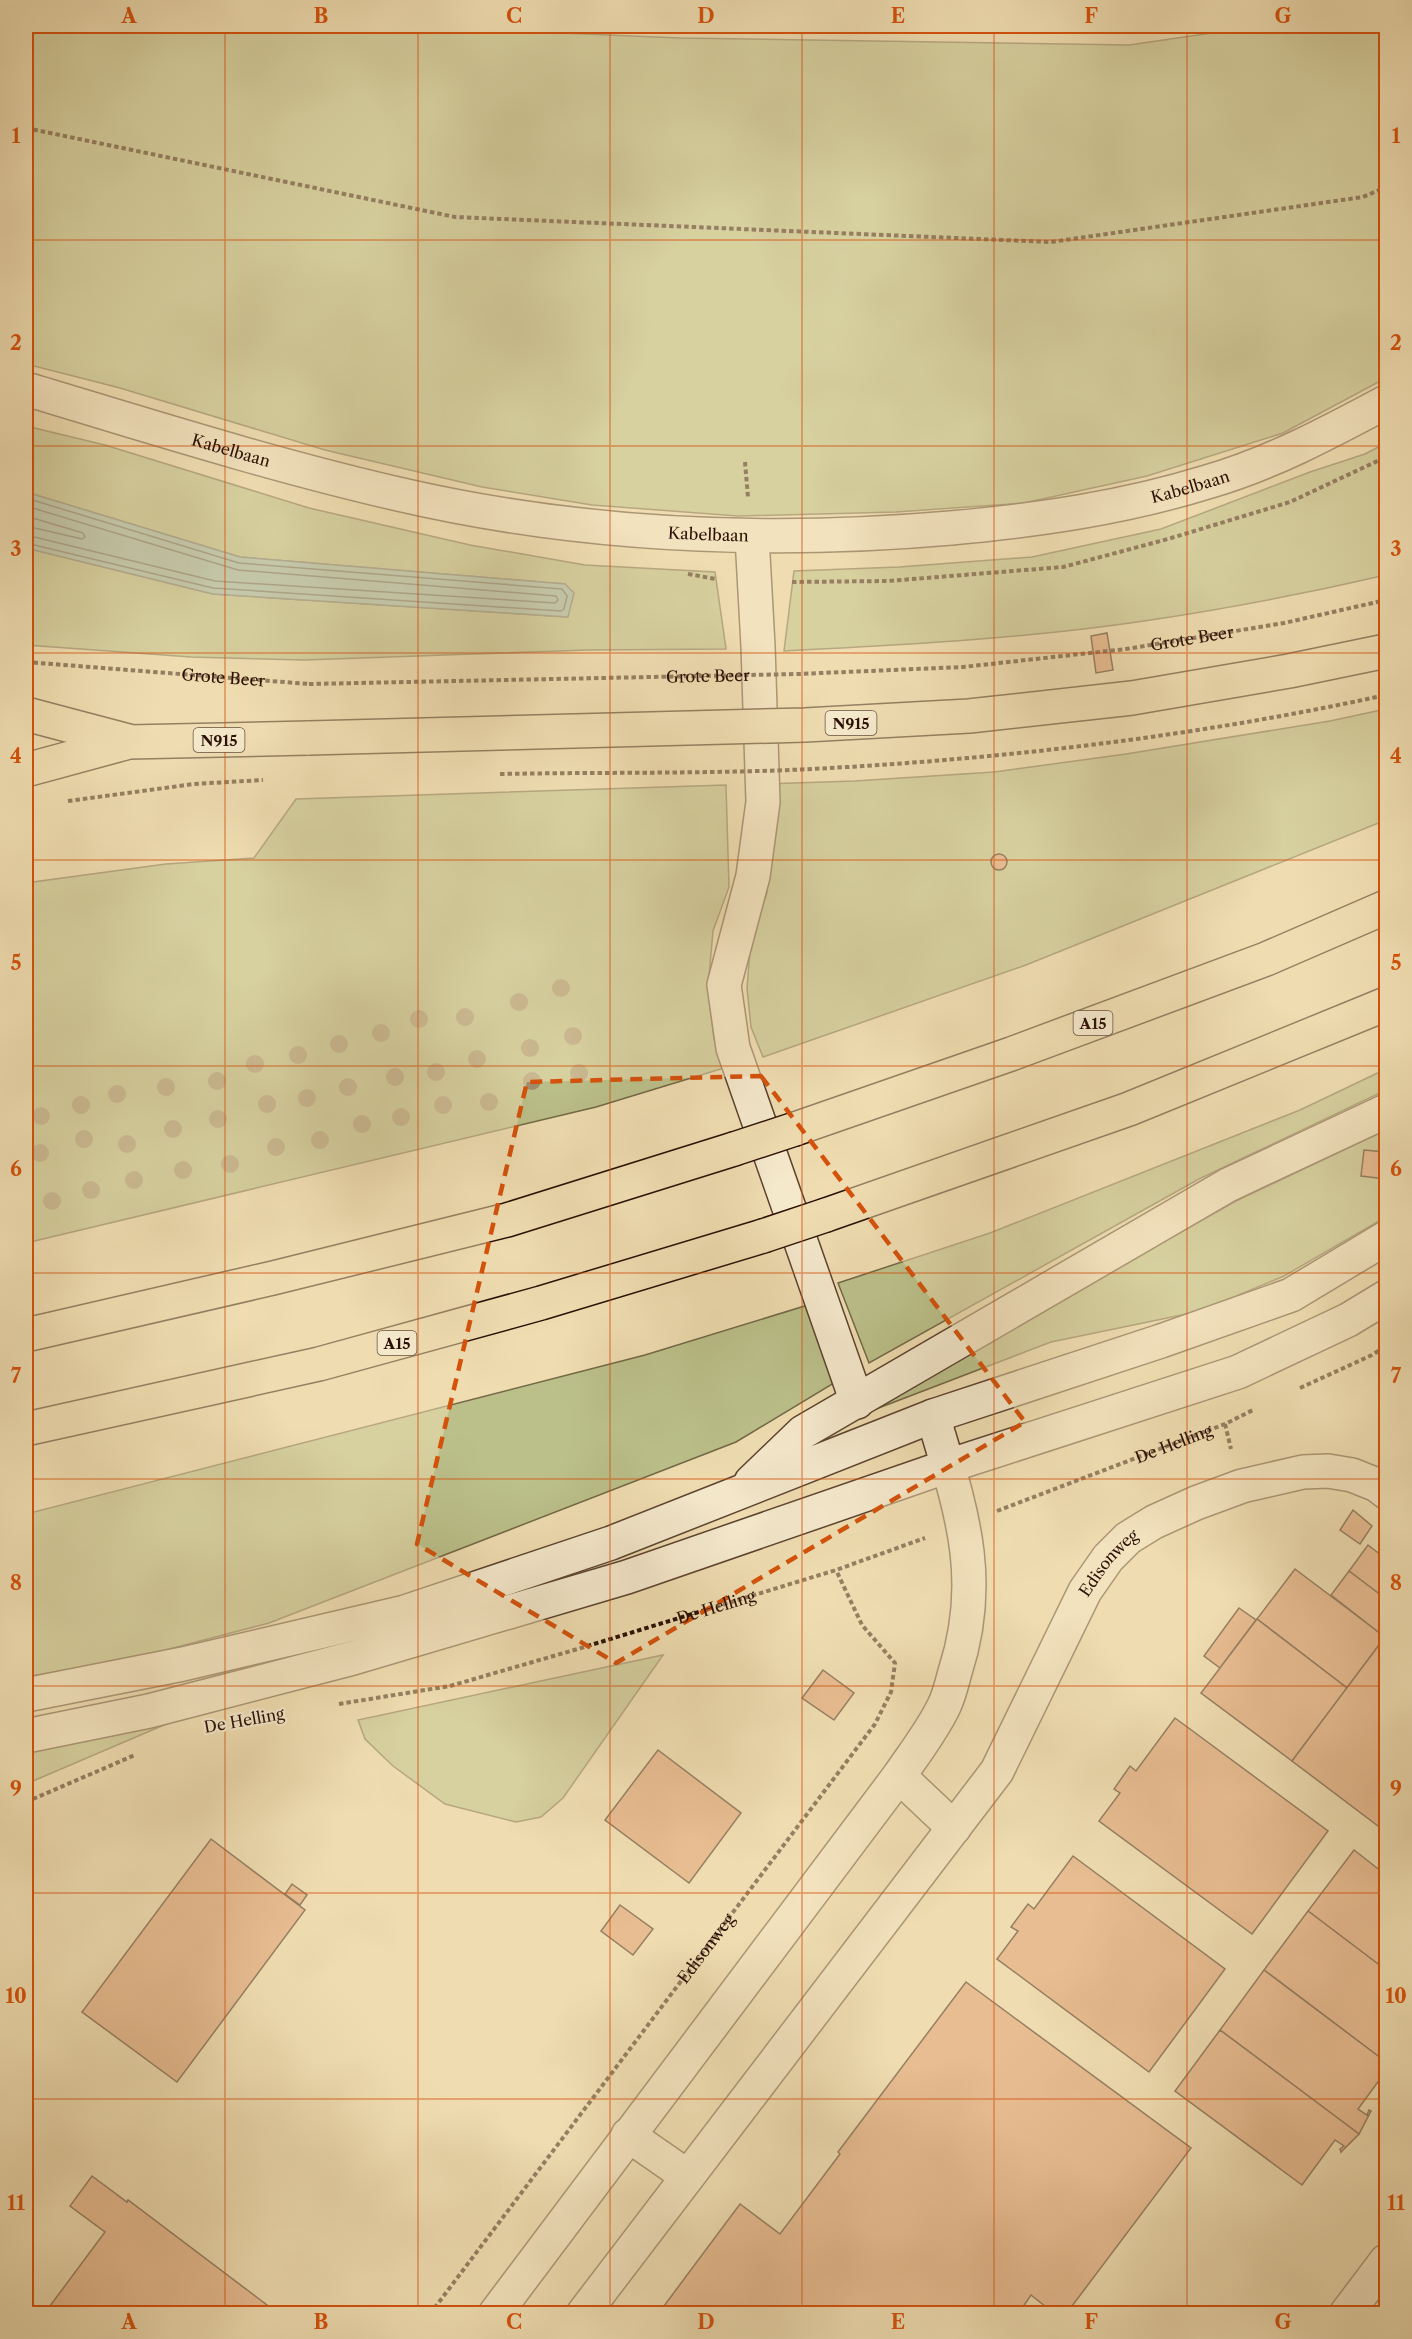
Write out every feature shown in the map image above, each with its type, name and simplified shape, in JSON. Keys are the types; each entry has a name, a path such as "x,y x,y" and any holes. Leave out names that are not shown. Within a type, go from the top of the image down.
{"main road":[{"name":"N915","path":"26,770 129,742 805,725 969,716 1132,698 1289,671 1386,651"},
{"name":"N915","path":"26,714 129,742"},
{"name":"A15","path":"26,1335 273,1278 507,1220 734,1149 1011,1054 1244,967 1386,907"},
{"name":"A15","path":"26,1429 319,1364 541,1303 763,1236 1130,1108 1386,1004"}],"street":[{"name":"Kabelbaan","path":"26,389 251,457 400,495 506,515 622,529 752,537 895,533 1019,522 1122,505 1210,482 1295,449 1386,402"},
{"path":"752,537 763,802 753,876 724,985 733,1048 857,1402"},
{"path":"741,1492 802,1432 1228,1185 1386,1112"},
{"path":"26,1695 183,1664 405,1612 611,1542 933,1416 1161,1341 1291,1295 1386,1238"},
{"name":"De Helling","path":"26,1736 149,1711 353,1658 627,1576 948,1466 1238,1372 1348,1320 1386,1297"},
{"path":"495,2313 900,1776 944,1706 962,1651 970,1605 970,1567 964,1524 933,1416"},
{"name":"Edisonweg","path":"583,2313 997,1770 1085,1591 1108,1558 1128,1538 1154,1522 1242,1486 1303,1472 1328,1471 1352,1475 1377,1485 1386,1492"},
{"path":"900,1776 954,1828"},
{"path":"628,2135 687,2176"},
{"path":"1346,2313 1386,2261"}],"path":[{"path":"26,128 467,218 1051,242 1363,197 1386,187"},
{"name":"Grote Beer","path":"26,662 309,684 798,674 963,667 1126,649 1284,623 1386,600"},
{"path":"66,801 194,784 264,780"},
{"path":"1298,1389 1372,1355 1386,1346"},
{"name":"De Helling","path":"336,1705 450,1686 836,1570 964,1524 1224,1424 1256,1409"},
{"name":"Edisonweg","path":"430,2313 875,1724 891,1692 895,1663 862,1625 836,1570"},
{"path":"26,1802 145,1751"}],"highlighted area":[{"path":"761,1076 1025,1422 616,1663 417,1544 527,1082"}],"green space":[{"path":"26,26 475,26 493,30 680,38 1129,45 1260,26 1386,26 1386,378 1283,433 1147,476 1024,503 896,512 738,516 592,505 482,487 325,450 120,388 26,364"},
{"path":"26,426 105,445 309,508 470,545 585,565 715,572 726,649 588,650 304,660 191,657 26,645 26,548 213,594 567,617 565,584 240,557 26,492"},
{"path":"1386,443 1386,575 1231,607 1093,628 960,641 784,651 794,571 899,567 1032,557 1161,529 1310,472 1365,454"},
{"path":"1386,709 1386,820 1026,965 763,1057 751,1027 747,988 751,939 767,893 764,784 994,772 1126,754 1330,721"},
{"path":"726,785 729,887 713,931 708,988 714,1039 724,1068 596,1107 26,1243 26,883 166,864 254,858 296,799"},
{"path":"1386,1069 1386,1090 1199,1179 869,1363 838,1283 990,1233 1300,1110"},
{"path":"1386,1130 1386,1217 1284,1276 1201,1311 1051,1342 842,1422 1236,1201"},
{"path":"821,1301 849,1374 736,1442 269,1623 139,1657 26,1677 26,1514 645,1355"},
{"path":"663,1655 563,1798 541,1817 516,1822 445,1804 393,1766 365,1739 358,1720"},
{"path":"185,1716 26,1784 26,1748"}],"water":[{"path":"26,492 240,557 565,584 574,593 568,617 213,594 26,548"}],"building":[{"path":"1107,633 1113,670 1096,673 1091,636"},
{"path":"996,854 1002,854 1007,862 1005,868 996,870 991,865 991,859"},
{"path":"1364,1150 1386,1152 1386,1179 1361,1176"},
{"path":"1353,1510 1372,1526 1360,1544 1340,1530"},
{"path":"1368,1545 1386,1559 1386,1599 1349,1571"},
{"path":"1295,1569 1385,1637 1347,1688 1257,1619"},
{"path":"1349,1571 1386,1599 1386,1638 1331,1595"},
{"path":"1239,1608 1256,1620 1220,1668 1204,1656"},
{"path":"1257,1619 1347,1688 1292,1761 1201,1693"},
{"path":"1386,1638 1386,1832 1292,1761"},
{"path":"823,1670 854,1693 834,1720 802,1698"},
{"path":"1175,1718 1328,1831 1252,1934 1099,1821 1120,1793 1114,1789 1130,1766 1136,1771"},
{"path":"658,1750 741,1813 689,1883 605,1820"},
{"path":"211,1839 305,1910 177,2082 82,2012"},
{"path":"1354,1850 1386,1875 1386,1970 1308,1911"},
{"path":"1073,1856 1225,1969 1149,2072 997,1959 1018,1931 1011,1927 1028,1904 1034,1909"},
{"path":"292,1884 307,1895 300,1905 285,1894"},
{"path":"620,1905 653,1929 633,1955 601,1931"},
{"path":"1308,1911 1386,1970 1386,2062 1264,1970"},
{"path":"1264,1970 1386,2062 1386,2071 1358,2109 1367,2115 1369,2110 1371,2111 1359,2134 1220,2030"},
{"path":"966,1982 1191,2148 1066,2314 1055,2314 1031,2295 1018,2314 658,2314 740,2204 780,2234 840,2154 838,2152"},
{"path":"1220,2030 1359,2134 1341,2152 1340,2149 1344,2146 1335,2140 1302,2185 1175,2091"},
{"path":"92,2176 127,2202 128,2200 279,2314 44,2314 105,2232 70,2206"}]}
